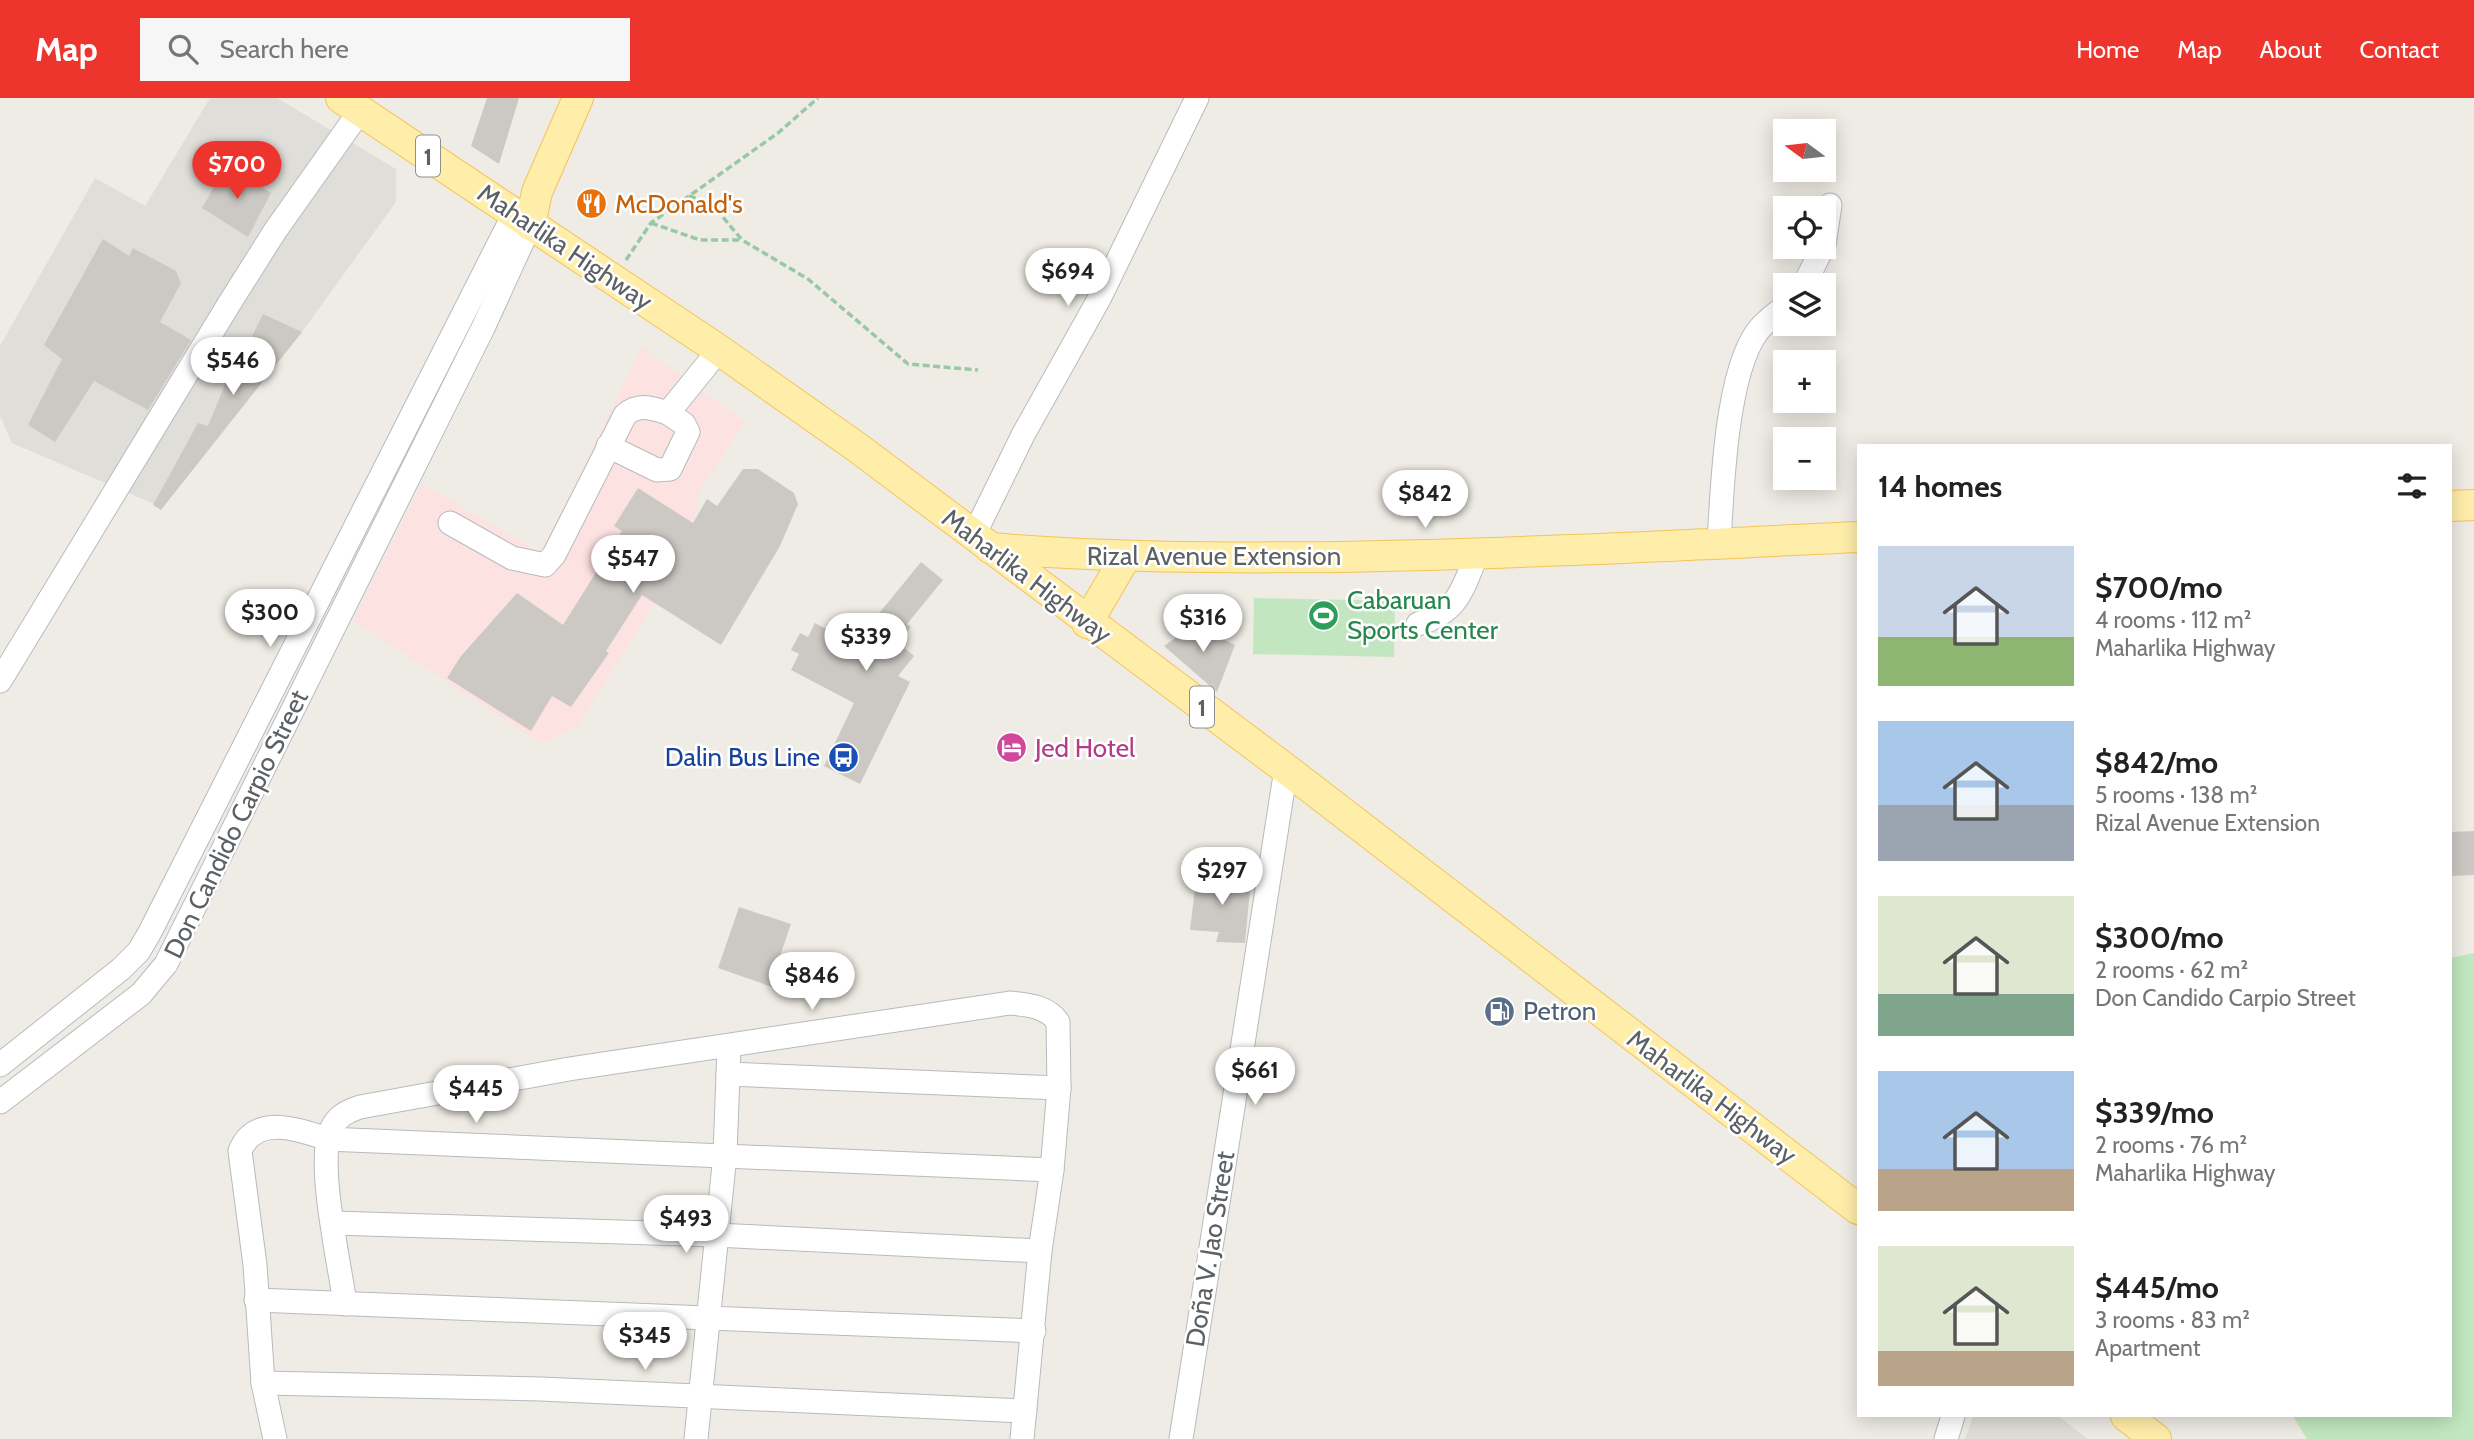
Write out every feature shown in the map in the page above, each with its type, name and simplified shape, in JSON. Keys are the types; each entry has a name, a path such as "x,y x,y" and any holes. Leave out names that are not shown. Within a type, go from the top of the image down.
{"main road":[{"path":"522,219 537,192 578,98"},
{"name":"Maharlika Highway","path":"351,104 719,350 982,541 1286,769 1857,1208"},
{"path":"2452,506 2474,505"},
{"name":"Rizal Avenue Extension","path":"982,541 1125,558 1477,554 1857,537"},
{"path":"1087,622 1125,558"},
{"path":"2127,1417 2156,1439"}],"street":[{"path":"982,541 1023,435 1099,299 1196,98"},
{"path":"0,681 351,104"},
{"name":"Don Candido Carpio Street","path":"0,1065 121,970 139,951 522,219"},
{"name":"Don Candido Carpio Street","path":"0,1102 141,994 166,964 483,328 522,219"},
{"path":"1719,544 1724,460 1741,365 1757,331 1773,317"},
{"path":"668,413 719,350"},
{"path":"450,523 512,558 545,565 554,555 608,446 625,415 632,409 645,406 668,413 684,424 688,432 670,469 657,470 608,446"},
{"path":"1419,624 1449,611 1462,592 1477,554"},
{"name":"Doña V. Jao Street","path":"1181,1439 1286,769"},
{"path":"345,1304 327,1174 327,1139 342,1114 360,1107 569,1069 1010,1003 1029,1005 1053,1016 1058,1022 1059,1087 1052,1170 1040,1251 1023,1439"},
{"path":"696,1439 706,1319 725,1154 729,1047"},
{"path":"728,1074 1059,1087"},
{"path":"275,1439 263,1383 255,1265 240,1162 244,1141 273,1127 289,1127 327,1139 1052,1170"},
{"path":"333,1223 716,1235 1040,1251"},
{"path":"256,1300 1034,1331"},
{"path":"263,1383 541,1389 1025,1411"},
{"path":"1946,1439 1953,1417"}],"path":[{"path":"613,279 650,223 778,133 818,98"},
{"path":"689,196 711,203 742,240 808,279 908,364 978,370"},
{"path":"650,223 700,240 742,240"}],"shaded area":[{"path":"210,98 277,98 396,169 396,202 302,332 161,507 12,443 0,416 0,346 95,178 145,206"},
{"path":"642,347 745,422 699,492 694,520 699,532 577,727 542,744 353,620 422,484 541,553"},
{"path":"1973,1417 2059,1417 2088,1439 1965,1439"}],"green space":[{"name":"Cabaruan Sports Center","path":"1254,598 1395,601 1394,657 1253,654"},
{"path":"2474,953 2474,1439 2307,1439 2294,1417 2452,1417 2452,958"}],"building":[{"path":"487,98 519,98 499,164 471,146"},
{"path":"227,164 271,193 248,237 202,208"},
{"path":"103,239 129,256 133,248 176,271 181,283 160,322 191,340 148,410 94,381 55,442 28,425 62,359 44,345"},
{"path":"263,314 302,332 161,510 153,505 198,423 208,426 233,365 237,367"},
{"path":"743,469 758,469 794,493 798,504 780,546 721,645 642,595 606,651 609,653 571,707 552,696 531,731 447,678 461,656 517,593 563,625 622,531 614,526 638,488 693,523 707,499 717,506"},
{"path":"921,562 943,580 907,624 911,627 898,643 914,656 898,676 910,682 860,784 824,766 854,703 791,670 799,654 791,650 800,633 808,637 815,623 854,644"},
{"path":"1194,625 1235,645 1217,692 1164,646"},
{"path":"2474,831 2474,875 2452,876 2452,832"},
{"path":"1197,872 1251,879 1245,943 1216,942 1219,932 1190,930"},
{"path":"739,907 791,924 778,962 786,965 778,989 718,968"}],"place":[{"name":"McDonald's","path":"592,204"},
{"name":"Cabaruan Sports Center","path":"1324,615"},
{"name":"Jed Hotel","path":"1012,748"},
{"name":"Dalin Bus Line","path":"843,757"},
{"name":"Petron","path":"1500,1011"}]}
